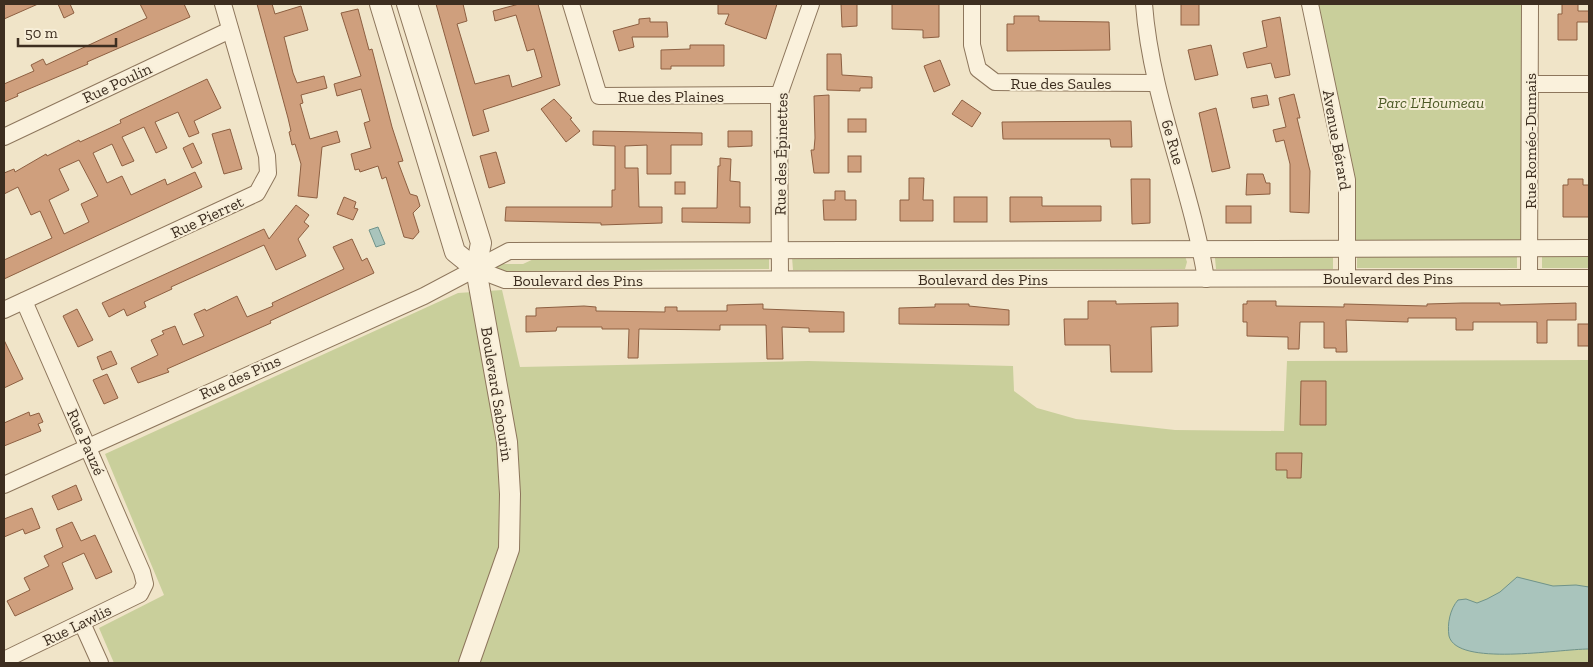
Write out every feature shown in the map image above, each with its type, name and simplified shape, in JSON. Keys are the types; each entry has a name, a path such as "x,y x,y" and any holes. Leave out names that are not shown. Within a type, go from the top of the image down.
{"street":[{"name":"Rue Pierret","path":"4,310 257,193 268,173 267,156 223,4"},
{"path":"380,4 455,252 476,269"},
{"name":"Boulevard Sabourin","path":"407,4 481,243 476,269 508,442 510,494 509,549 470,663"},
{"name":"Rue des Plaines","path":"571,4 599,96 779,95"},
{"name":"Rue des Épinettes","path":"780,279 779,95 811,4"},
{"name":"Rue des Saules","path":"972,4 972,45 978,69 994,82 1155,82"},
{"name":"6e Rue","path":"1144,4 1155,82 1202,250 1206,279"},
{"name":"Avenue Bérard","path":"1310,4 1347,180 1347,278"},
{"name":"Rue Roméo-Dumais","path":"1529,278 1530,4"},
{"name":"Rue Poulin","path":"4,137 230,30"},
{"path":"1530,84 1589,84"},
{"name":"Boulevard des Pins","path":"476,269 509,251 1589,248"},
{"name":"Boulevard des Pins","path":"476,269 505,280 1589,278"},
{"name":"Rue des Pins","path":"4,485 88,445 415,300 476,269"},
{"name":"Rue Pauzé","path":"24,301 142,572 144,584"},
{"name":"Rue Lawlis","path":"4,660 140,594 144,584"},
{"path":"82,623 100,663"}],"green space":[{"name":"Parc L'Houmeau","path":"1310,4 1530,4 1529,249 1347,249 1347,180"},
{"path":"1333,255 1333,269 1216,269 1215,258 1218,256"},
{"path":"1542,255 1589,255 1589,268 1542,268"},
{"path":"769,256 769,269 497,271 497,264 523,264 538,257"},
{"path":"1185,256 1187,262 1185,269 793,270 792,257"},
{"path":"1357,256 1517,256 1517,268 1357,268"},
{"path":"502,290 520,367 808,361 1013,366 1014,391 1037,408 1076,419 1175,430 1284,431 1287,361 1589,360 1589,663 114,663 99,628 164,595 105,454 458,293"}],"water":[{"path":"378,227 385,244 376,247 369,230"},
{"path":"1517,577 1553,586 1576,585 1589,587 1589,649 1489,654 1470,651 1456,645 1449,636 1448,627 1451,612 1458,600 1466,599 1477,603 1500,592"}],"building":[{"path":"4,4 38,4 4,19"},
{"path":"58,4 70,4 74,13 64,18"},
{"path":"140,4 184,4 190,17 87,62 88,64 17,94 18,96 4,102 4,84 34,71 31,65 43,59 46,65 147,18"},
{"path":"257,4 272,4 275,14 301,6 308,30 284,37 293,73 297,83 324,76 327,88 301,95 303,103 300,104 310,139 337,131 340,142 322,147 317,198 298,196 301,164 295,144 292,145 288,118"},
{"path":"436,4 463,4 467,21 457,24 475,84 509,75 512,87 542,77 534,49 527,51 516,15 495,21 493,11 519,4 538,4 560,85 483,110 489,131 473,136"},
{"path":"718,4 777,4 766,39 725,24 729,14 718,14"},
{"path":"841,4 857,4 857,26 842,27"},
{"path":"892,4 939,4 939,37 923,38 923,30 892,29"},
{"path":"1181,4 1199,4 1199,25 1181,25"},
{"path":"1562,4 1578,4 1578,11 1589,11 1589,22 1577,22 1577,40 1558,40 1558,14 1562,14"},
{"path":"358,9 369,50 372,49 392,127 403,161 398,162 410,194 417,196 420,206 413,213 419,232 413,239 404,237 386,177 382,179 378,166 360,172 359,169 355,170 351,154 371,148 364,123 370,121 361,89 337,96 334,84 361,76 341,13"},
{"path":"1014,16 1039,16 1039,21 1109,22 1110,50 1007,51 1007,24 1014,24"},
{"path":"1280,17 1290,75 1275,78 1271,63 1247,68 1243,53 1267,47 1262,21"},
{"path":"650,18 650,22 667,22 668,37 632,37 634,47 619,51 613,31 639,24 639,19"},
{"path":"690,45 724,45 724,66 671,66 671,69 661,69 661,50 690,49"},
{"path":"1211,45 1218,75 1195,80 1188,50"},
{"path":"827,54 841,54 842,75 872,77 872,88 860,88 860,91 827,90"},
{"path":"940,60 950,85 934,92 924,66"},
{"path":"207,79 221,108 194,121 199,133 189,137 178,112 155,122 167,148 156,153 144,127 122,137 134,161 122,166 112,144 93,153 107,183 122,176 131,195 165,179 167,185 195,172 202,187 4,279 4,260 52,238 40,211 31,215 18,187 4,194 4,173 14,169 15,172 46,154 47,156 79,140 80,142 121,123 120,120","holes":["79,160 98,196 81,204 89,222 64,234 49,200 69,190 59,169"]},
{"path":"1294,94 1300,118 1297,118 1310,171 1309,213 1290,212 1290,164 1284,140 1276,142 1273,130 1286,127 1279,98"},
{"path":"829,95 829,173 814,173 811,150 814,150 815,138 814,96"},
{"path":"1267,95 1269,105 1253,108 1251,98"},
{"path":"554,99 572,118 570,119 580,131 566,142 541,109"},
{"path":"962,100 981,113 972,127 952,114"},
{"path":"1216,108 1230,168 1212,172 1199,113"},
{"path":"848,119 866,119 866,132 848,132"},
{"path":"1131,121 1132,147 1111,147 1110,139 1003,139 1002,122"},
{"path":"230,129 242,169 224,174 212,134"},
{"path":"593,131 702,133 702,145 671,145 671,174 647,174 647,145 625,146 625,168 638,168 639,207 662,207 662,223 601,225 601,223 505,221 506,207 612,207 612,190 615,190 615,146 593,145"},
{"path":"728,131 752,131 752,146 728,147"},
{"path":"193,143 202,163 192,168 183,148"},
{"path":"496,152 505,183 489,188 480,156"},
{"path":"848,156 861,156 861,172 848,172"},
{"path":"720,158 731,159 730,181 740,182 740,207 750,207 750,223 682,222 682,208 717,208 718,166 720,166"},
{"path":"1247,174 1263,174 1266,183 1270,183 1270,194 1246,195"},
{"path":"909,178 924,178 923,200 933,200 933,221 900,221 900,200 909,200"},
{"path":"1131,179 1150,179 1150,223 1132,224"},
{"path":"1568,179 1583,179 1583,185 1589,185 1589,217 1563,217 1563,185 1568,185"},
{"path":"675,182 685,182 685,194 675,194"},
{"path":"835,191 845,191 845,200 856,200 856,220 824,220 823,200 835,200"},
{"path":"344,197 356,202 354,208 358,209 353,220 337,214"},
{"path":"954,197 987,197 987,222 954,222"},
{"path":"1010,197 1042,197 1042,206 1101,206 1101,221 1010,222"},
{"path":"296,205 309,215 304,222 309,226 298,239 306,256 276,270 264,245 171,287 172,289 144,302 146,307 127,316 124,309 109,317 102,303 264,229 269,239"},
{"path":"1226,206 1251,206 1251,223 1226,223"},
{"path":"352,239 362,261 367,258 374,273 270,321 271,323 167,369 169,372 138,383 131,368 158,355 151,340 164,334 162,331 175,326 183,345 204,336 194,314 205,309 206,311 237,296 247,317 273,306 272,303 344,269 333,247"},
{"path":"1088,301 1116,301 1116,304 1178,303 1178,326 1151,327 1152,372 1111,372 1110,345 1065,345 1064,319 1088,319"},
{"path":"1247,301 1276,301 1276,306 1344,307 1344,304 1427,306 1427,304 1462,303 1500,303 1500,305 1576,303 1576,320 1547,320 1547,343 1537,343 1537,322 1473,322 1473,330 1456,330 1456,318 1408,318 1408,322 1346,320 1347,352 1336,352 1336,348 1324,348 1324,322 1300,322 1299,349 1288,349 1288,337 1247,336 1247,322 1243,322 1243,304 1247,304"},
{"path":"763,304 763,309 844,312 844,332 809,332 809,328 782,327 783,359 767,359 766,325 720,325 720,330 639,329 638,358 628,358 629,329 557,327 556,331 526,332 526,316 536,316 536,308 584,306 596,307 596,311 665,312 665,307 677,307 677,311 727,311 727,305"},
{"path":"935,304 969,304 969,306 1009,310 1009,325 899,324 899,308 935,307"},
{"path":"77,309 93,340 78,347 63,316"},
{"path":"1578,324 1589,324 1589,346 1578,346"},
{"path":"4,340 23,379 4,388"},
{"path":"111,351 117,364 102,370 97,357"},
{"path":"107,374 118,398 104,404 93,380"},
{"path":"1301,381 1326,381 1326,425 1300,425"},
{"path":"29,412 30,416 39,413 43,422 38,424 41,431 4,446 4,423"},
{"path":"1276,453 1302,453 1301,478 1287,478 1287,470 1276,470"},
{"path":"76,485 82,500 58,510 52,496"},
{"path":"32,508 40,528 25,534 23,529 4,537 4,519"},
{"path":"72,522 81,541 95,535 112,572 96,579 84,553 62,563 73,589 15,616 7,601 30,590 24,578 49,566 44,556 63,547 56,529"}]}
